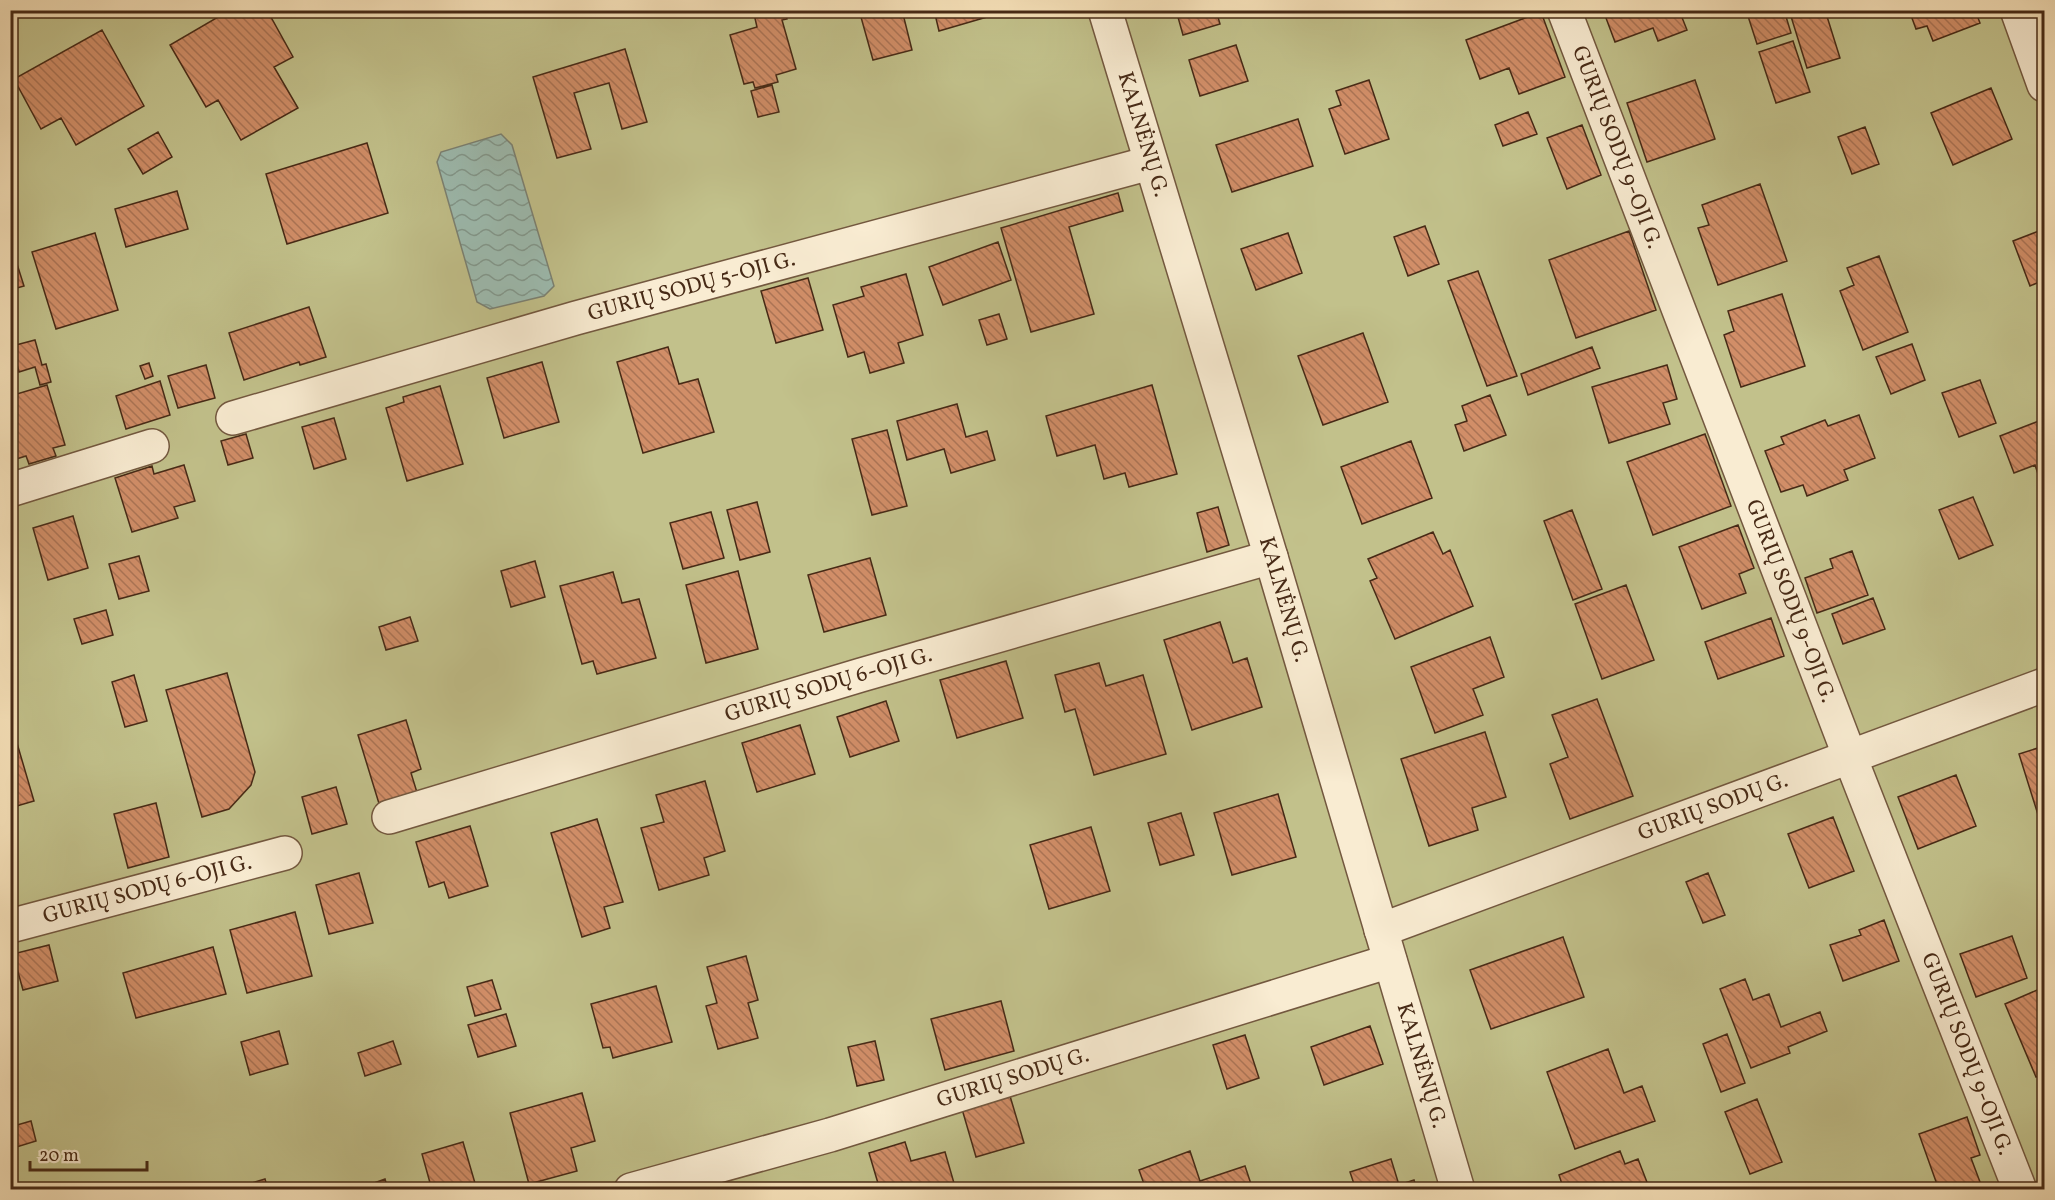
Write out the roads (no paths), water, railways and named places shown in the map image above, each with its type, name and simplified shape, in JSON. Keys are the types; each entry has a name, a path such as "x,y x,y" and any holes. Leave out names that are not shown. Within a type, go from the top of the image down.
{"street":[{"name":"KALNĖNŲ G.","path":"1105,10 1271,557 1458,1190"},
{"name":"GURIŲ SODŲ 9-OJI G.","path":"1564,10 1850,757 2020,1190"},
{"path":"2017,10 2044,85"},
{"name":"GURIŲ SODŲ 5-OJI G.","path":"234,418 576,318 1150,163"},
{"path":"10,490 152,446"},
{"name":"GURIŲ SODŲ 6-OJI G.","path":"389,817 861,675 1271,557"},
{"name":"GURIŲ SODŲ G.","path":"1382,930 2044,685"},
{"name":"GURIŲ SODŲ 6-OJI G.","path":"10,926 285,853"},
{"name":"GURIŲ SODŲ G.","path":"632,1190 841,1131 1390,961"}],"water":[{"path":"501,134 512,145 554,286 544,296 490,309 477,302 437,162 441,152"}]}
